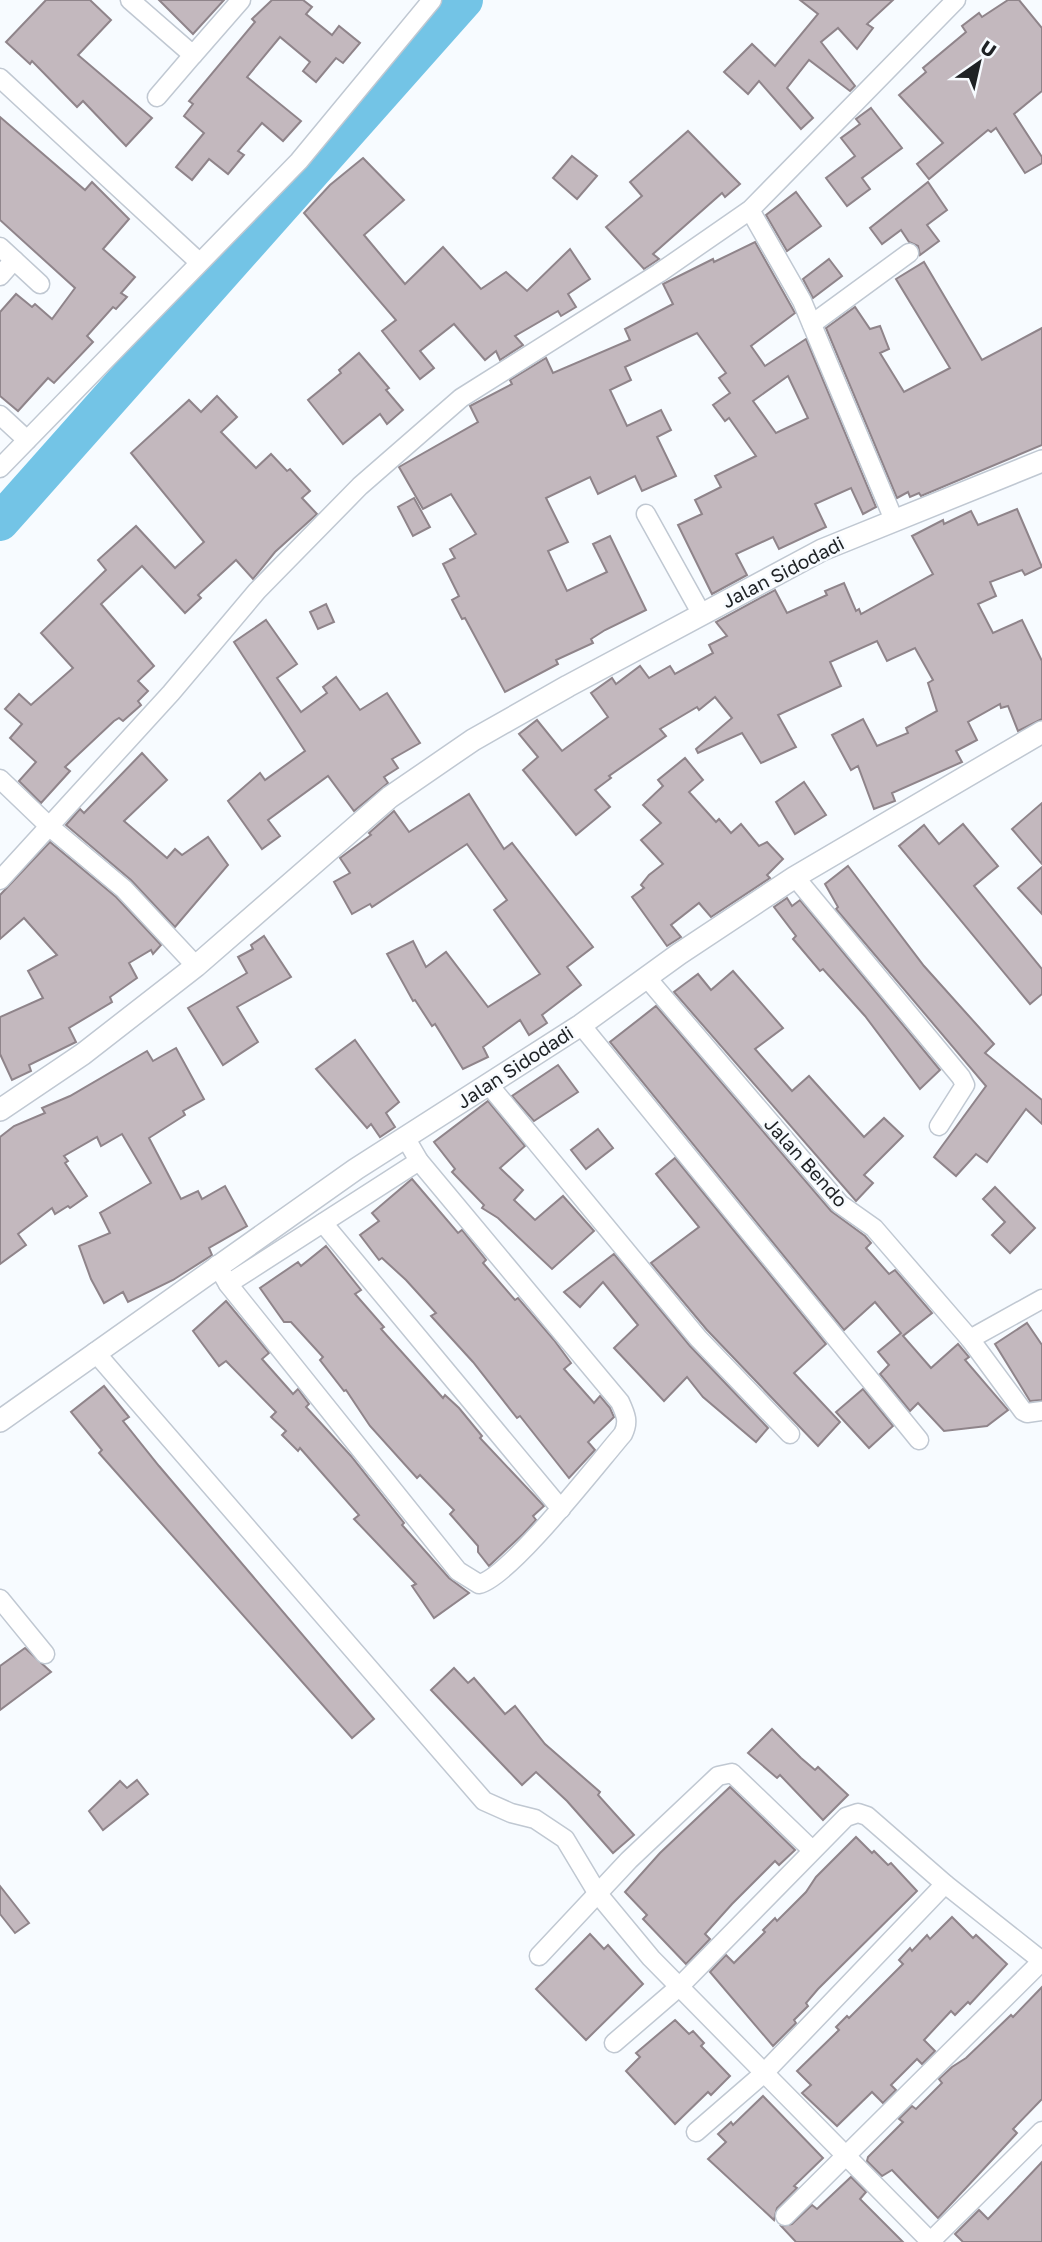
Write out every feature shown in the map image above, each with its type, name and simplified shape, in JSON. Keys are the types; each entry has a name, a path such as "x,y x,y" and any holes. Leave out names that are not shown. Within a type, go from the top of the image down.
{"street":[{"path":"130,0 193,55"},
{"path":"157,97 241,0"},
{"path":"0,880 50,827 257,591 360,485 461,398 648,280 750,210 956,0"},
{"path":"0,468 299,161 430,1"},
{"path":"0,78 198,262"},
{"path":"750,210 812,324 894,520"},
{"path":"0,247 40,284"},
{"path":"812,324 909,253"},
{"path":"0,275 14,260"},
{"path":"0,415 27,440"},
{"name":"Jalan Sidodadi","path":"0,1110 83,1054 196,966 390,797 473,740 701,613 822,550 1042,461"},
{"path":"646,514 701,613"},
{"name":"Jalan Sidodadi","path":"0,1421 217,1265 405,1137 581,1025 795,877 1042,732"},
{"path":"0,779 50,827 124,889 196,966"},
{"path":"795,877 961,1077 965,1085 939,1126"},
{"name":"Jalan Bendo","path":"647,978 840,1205 874,1228 970,1339 1023,1411 1042,1411"},
{"path":"581,1025 919,1440"},
{"path":"489,1085 698,1338 790,1434"},
{"path":"217,1265 228,1284 458,1570 479,1584 494,1578 561,1509 622,1434 627,1425 626,1416 621,1402 419,1161 405,1137"},
{"path":"228,1284 419,1161"},
{"path":"323,1223 561,1509"},
{"path":"970,1339 1042,1298"},
{"path":"95,1352 484,1801 552,1828 575,1851 598,1894 651,1958 930,2242 1042,2131"},
{"path":"0,1599 45,1654"},
{"path":"539,1956 629,1860 709,1782 728,1772 811,1849"},
{"path":"614,2043 679,1987 811,1849 846,1817 858,1813 867,1816 945,1884 1042,1961 785,2216"},
{"path":"695,2132 763,2074 945,1884"}],"building":[{"path":"46,0 90,0 111,20 78,55 152,118 126,146 83,101 77,107 32,61 30,64 6,42"},
{"path":"159,0 224,0 193,34"},
{"path":"272,0 303,0 312,7 306,14 332,35 339,26 360,43 343,63 336,58 316,82 303,71 310,62 280,37 247,77 301,121 283,141 262,123 238,151 244,155 228,174 209,159 192,180 176,167 204,133 184,116 193,104 189,101 255,22 252,19"},
{"path":"800,0 893,0 867,24 873,28 857,49 838,28 821,42 855,86 850,91 809,60 787,88 813,118 801,129 759,81 748,94 724,72 752,44 775,66 818,14"},
{"path":"1008,0 1019,0 1042,28 1042,91 1014,114 1042,157 1042,163 1025,173 996,128 991,132 988,130 929,179 917,164 943,143 899,95 926,72 923,68 966,32 962,26 979,13 982,17"},
{"path":"871,108 902,148 862,178 870,189 847,206 826,178 855,156 841,138 860,124 856,119"},
{"path":"0,117 85,190 92,182 129,219 103,249 135,277 121,293 127,297 116,309 113,307 87,336 93,342 54,383 48,378 18,411 0,396 0,312 16,294 32,307 35,304 52,319 75,288 0,220"},
{"path":"688,131 740,184 725,197 722,193 653,254 659,259 644,269 606,227 642,196 630,182"},
{"path":"572,156 597,176 577,199 553,178"},
{"path":"363,158 404,200 364,235 405,284 443,247 481,289 506,272 527,291 570,249 590,279 568,294 576,307 561,316 558,311 515,336 523,345 500,360 496,351 485,360 454,324 420,351 434,368 420,379 382,331 396,320 304,213 330,185"},
{"path":"928,182 947,210 927,225 939,241 920,255 918,246 909,242 901,230 882,244 870,228"},
{"path":"796,192 821,226 787,251 766,215"},
{"path":"755,242 795,313 751,346 765,366 806,339 876,507 863,514 851,488 815,504 826,527 779,549 773,537 736,554 747,575 712,594 678,525 702,514 695,500 721,487 715,476 756,456 729,418 725,421 713,405 730,393 719,378 726,373 697,333 625,367 631,380 610,390 627,426 661,410 671,430 657,437 676,476 642,491 635,476 598,494 590,477 546,498 568,542 548,551 567,591 607,572 593,544 610,536 646,610 605,630 591,639 593,643 556,660 558,664 505,692 465,618 462,619 452,600 459,596 443,564 455,558 450,549 476,534 451,494 423,509 399,467 478,422 470,406 512,384 510,380 546,358 553,373 630,340 625,329 673,304 663,284 713,259 714,262","holes":["788,376 808,418 776,433 753,401"]},
{"path":"829,259 842,276 813,298 803,279"},
{"path":"924,262 982,360 1042,328 1042,445 921,496 919,493 910,497 908,492 897,498 826,328 855,307 870,329 880,326 889,349 880,353 904,392 950,368 896,279"},
{"path":"359,353 389,388 386,390 403,410 387,424 380,414 343,444 308,400 341,373 339,370"},
{"path":"217,396 237,417 221,432 256,468 271,454 287,471 290,469 310,491 302,498 317,514 275,552 253,579 236,560 198,595 201,598 185,613 142,566 101,604 154,666 138,681 148,691 138,701 141,705 123,721 119,718 114,721 65,767 70,771 41,803 19,781 36,762 10,738 22,724 5,709 19,694 31,705 73,668 41,633 106,570 98,560 136,526 175,568 204,542 131,453 189,400 201,412"},
{"path":"414,498 430,527 413,536 398,507"},
{"path":"1017,509 1042,567 1025,575 1022,570 990,582 996,596 978,604 993,633 1022,620 1042,661 1042,719 1018,731 1008,706 1001,708 1000,704 968,722 977,740 956,751 962,762 892,793 895,801 874,809 858,766 851,770 832,735 863,719 877,746 908,733 906,728 937,711 928,683 933,680 915,648 887,661 877,641 830,662 841,686 778,715 796,747 761,763 742,733 698,753 696,749 732,718 715,697 699,710 697,707 660,729 666,736 609,776 611,778 595,790 610,807 576,835 523,770 538,757 519,734 537,720 562,751 608,717 591,693 612,678 616,684 640,666 649,678 670,666 675,674 713,653 709,645 727,636 716,622 775,590 787,613 827,595 825,591 844,583 856,611 859,609 861,614 933,574 912,536 943,520 944,524 971,511 978,525"},
{"path":"326,604 334,622 318,629 310,612"},
{"path":"266,620 297,664 277,678 301,712 327,693 323,687 336,677 360,710 387,693 420,743 392,759 398,768 384,777 388,783 354,811 328,776 268,820 280,836 262,849 228,801 260,773 265,780 305,751 234,642"},
{"path":"142,753 167,780 124,821 167,858 175,849 182,855 208,837 228,865 175,927 131,880 66,825 80,809 84,813"},
{"path":"685,758 703,780 689,792 716,822 719,819 731,833 741,824 759,846 767,842 783,859 767,875 770,878 711,917 699,903 671,925 681,937 667,946 632,897 644,888 641,885 649,875 663,864 641,840 661,823 643,805 663,786 658,780"},
{"path":"804,782 826,815 795,834 776,802"},
{"path":"469,794 504,849 512,843 593,947 567,967 581,985 542,1015 547,1023 529,1035 520,1020 483,1047 488,1057 463,1069 435,1024 432,1026 415,1000 413,1001 387,954 413,941 426,967 446,952 488,1007 540,974 494,910 507,900 467,844 372,907 370,904 352,914 334,882 350,873 340,858 371,835 369,833 394,811 409,832"},
{"path":"1042,803 1042,864 1012,829"},
{"path":"963,824 998,866 974,886 1042,969 1042,994 1030,1004 899,846 924,825 939,844"},
{"path":"50,842 116,897 161,945 153,954 151,950 129,963 137,978 110,997 112,1002 69,1028 76,1042 29,1065 31,1071 12,1080 0,1054 0,1017 43,998 28,971 57,955 24,918 0,939 0,895"},
{"path":"848,866 924,966 994,1044 985,1053 1042,1100 1042,1124 1026,1109 987,1162 976,1154 956,1176 934,1157 986,1086 836,909 838,907 825,884"},
{"path":"1042,867 1042,914 1018,888"},
{"path":"787,898 792,906 800,900 940,1070 920,1089 865,1016 823,969 820,971 793,939 796,936 774,907"},
{"path":"264,936 291,977 237,1007 258,1042 223,1065 188,1008 247,973 238,957 253,949 251,945"},
{"path":"733,971 783,1028 755,1049 792,1091 809,1076 864,1137 884,1118 903,1136 864,1175 873,1183 856,1201 674,992 698,974 711,990"},
{"path":"656,1006 831,1211 865,1236 871,1243 866,1248 889,1274 895,1270 932,1313 903,1336 931,1368 958,1344 969,1357 965,1360 1008,1410 987,1426 944,1431 918,1403 910,1411 880,1374 889,1365 878,1352 901,1333 875,1302 844,1330 610,1042"},
{"path":"355,1040 399,1102 386,1113 395,1127 380,1137 371,1124 367,1128 316,1069"},
{"path":"176,1048 204,1099 183,1111 185,1115 149,1138 181,1199 198,1191 202,1199 225,1186 247,1226 209,1248 212,1255 173,1280 128,1302 123,1292 104,1303 91,1279 79,1246 110,1233 100,1213 151,1183 122,1134 101,1146 97,1137 64,1156 68,1161 65,1163 87,1196 70,1208 68,1206 55,1214 52,1208 18,1234 26,1245 0,1264 0,1137 14,1126 45,1113 42,1108 70,1096 147,1051 153,1061"},
{"path":"558,1065 578,1092 534,1121 512,1096"},
{"path":"488,1101 525,1146 500,1168 523,1190 514,1200 535,1220 563,1196 594,1231 552,1269 498,1218 482,1208 484,1205 452,1172 455,1169 434,1142"},
{"path":"598,1129 613,1148 586,1169 571,1150"},
{"path":"675,1158 826,1344 794,1373 840,1422 818,1446 707,1330 651,1263 699,1227 656,1174"},
{"path":"412,1179 458,1233 462,1230 486,1260 483,1263 554,1340 571,1363 564,1369 594,1403 600,1396 610,1408 614,1417 588,1442 595,1450 569,1478 520,1416 517,1418 473,1362 431,1316 436,1313 406,1280 382,1258 379,1260 360,1235 379,1221 372,1213"},
{"path":"995,1187 1035,1228 1010,1253 992,1235 1005,1222 983,1199"},
{"path":"326,1246 361,1290 355,1294 384,1327 381,1329 443,1398 445,1395 459,1408 482,1436 480,1438 544,1506 533,1516 536,1520 489,1566 478,1552 478,1546 450,1514 454,1510 420,1475 417,1478 370,1426 346,1390 344,1391 320,1360 323,1357 291,1322 284,1322 260,1288 298,1262 301,1266"},
{"path":"614,1254 690,1346 768,1428 756,1442 703,1397 687,1377 664,1401 614,1348 638,1325 603,1282 580,1307 564,1292"},
{"path":"226,1301 269,1353 262,1359 293,1394 298,1389 309,1404 306,1407 351,1456 404,1523 402,1525 449,1578 469,1593 434,1618 412,1586 416,1584 354,1519 359,1515 300,1448 298,1451 282,1435 286,1431 271,1417 276,1412 226,1361 219,1366 193,1331"},
{"path":"1027,1323 1042,1345 1042,1400 1030,1401 995,1344"},
{"path":"104,1386 129,1417 123,1421 159,1466 374,1719 352,1738 99,1453 102,1450 71,1412"},
{"path":"863,1389 893,1426 869,1448 836,1412"},
{"path":"25,1648 51,1672 0,1710 0,1666"},
{"path":"454,1668 468,1683 474,1678 505,1714 515,1706 545,1744 600,1792 598,1795 634,1835 613,1853 567,1801 536,1772 522,1785 431,1690"},
{"path":"772,1729 801,1758 815,1770 818,1767 848,1795 823,1820 780,1775 777,1778 748,1753"},
{"path":"137,1780 148,1794 103,1830 89,1811 120,1781 127,1788"},
{"path":"730,1787 795,1850 779,1865 775,1861 732,1904 705,1934 710,1939 686,1964 643,1919 647,1915 625,1892 660,1853"},
{"path":"856,1837 888,1865 891,1863 917,1891 818,1989 806,2003 808,2006 794,2020 796,2023 773,2046 710,1972 726,1955 734,1963 775,1918 777,1921 806,1892 816,1877"},
{"path":"0,1886 29,1923 15,1933 0,1914"},
{"path":"952,1917 973,1938 976,1935 1007,1964 970,2004 968,2002 955,2015 951,2011 924,2040 935,2051 922,2064 917,2059 891,2085 896,2090 883,2103 872,2092 837,2126 802,2093 811,2085 797,2071 839,2030 836,2027 847,2016 849,2018 903,1964 899,1960 910,1948 912,1951 927,1935 930,1939"},
{"path":"590,1934 604,1949 608,1945 643,1984 586,2040 536,1989"},
{"path":"1042,1987 1042,2099 1013,2129 1017,2133 938,2218 892,2170 882,2176 867,2161 868,2157 903,2122 899,2119 912,2106 916,2109 942,2083 939,2079 966,2058 1011,2015 1013,2017"},
{"path":"675,2020 689,2034 693,2031 704,2043 701,2046 730,2076 711,2095 708,2092 675,2124 626,2071 640,2057 636,2053"},
{"path":"763,2096 823,2158 794,2186 797,2188 777,2208 774,2220 708,2159 726,2142 718,2134 731,2122 733,2125"},
{"path":"1042,2162 1042,2242 963,2242 955,2234 979,2210 988,2219"},
{"path":"851,2177 866,2192 860,2199 903,2242 796,2242 781,2226 792,2224 812,2205 817,2209"}],"waterway":[{"path":"0,522 464,0"}]}
